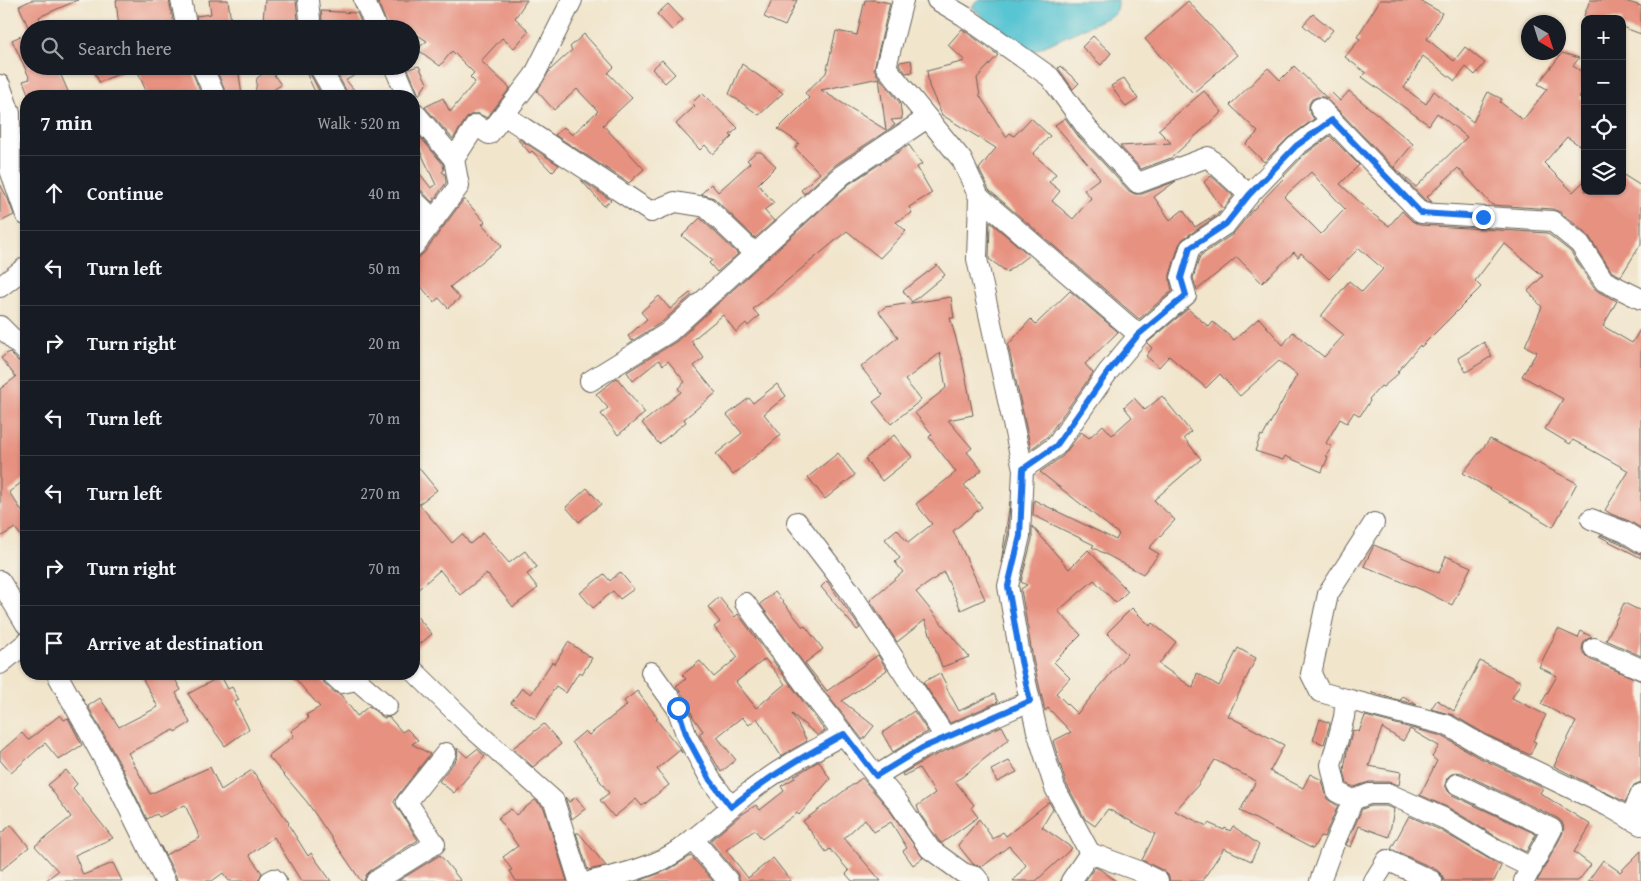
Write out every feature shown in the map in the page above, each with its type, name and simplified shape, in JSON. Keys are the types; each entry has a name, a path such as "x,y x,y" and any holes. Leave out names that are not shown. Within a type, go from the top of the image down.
{"street":[{"path":"181,0 185,20"},
{"path":"308,0 310,20"},
{"path":"364,0 373,20"},
{"path":"454,159 476,125 489,134 534,76 572,0"},
{"path":"903,0 886,67 962,160 979,197 1138,335"},
{"path":"937,0 964,16 1050,77 1087,128 1138,183 1208,156 1249,195"},
{"path":"206,75 212,90"},
{"path":"324,75 333,90"},
{"path":"398,75 404,90"},
{"path":"0,86 10,113 10,170 20,198"},
{"path":"1023,469 1056,446 1108,372 1138,335 1186,295 1181,278 1190,248 1226,224 1249,195 1326,114 1421,213 1552,221 1580,244 1604,281 1640,294"},
{"path":"504,115 651,212 674,202 706,207 755,254"},
{"path":"590,381 670,332 842,175 927,118"},
{"path":"420,119 454,159 459,186 420,238"},
{"path":"979,197 977,259 1023,469 1020,536 1008,586 1021,661 1037,731 1055,788 1090,853 1136,870 1158,881"},
{"path":"420,206 434,220"},
{"path":"0,287 20,272"},
{"path":"0,326 20,346"},
{"path":"1591,518 1625,532 1641,542"},
{"path":"797,522 849,590 946,738"},
{"path":"1374,523 1328,594 1311,674 1320,692 1447,725 1481,745 1635,822 1641,794"},
{"path":"0,580 20,614"},
{"path":"745,603 897,801 930,849 963,873 976,877 979,881"},
{"path":"0,664 20,648"},
{"path":"1594,648 1641,669"},
{"path":"651,672 678,708 687,737 710,780 731,807"},
{"path":"420,677 471,727 554,801 579,881"},
{"path":"60,680 111,772 166,881"},
{"path":"339,680 342,683 357,680 387,706"},
{"path":"1346,699 1344,717 1331,765 1337,792 1352,800 1369,794 1389,794 1443,818 1496,850 1528,874 1552,829 1457,784"},
{"path":"876,776 922,748 1030,701"},
{"path":"592,881 657,862 672,855 753,788 844,734"},
{"path":"376,881 436,844 407,802 446,754"},
{"path":"1320,881 1352,800"},
{"path":"693,839 728,881"},
{"path":"1071,881 1090,853"},
{"path":"1374,881 1387,860 1432,881"},
{"path":"270,881 274,878 276,881"}],"water":[{"path":"977,0 1118,0 1115,14 1025,55 972,7"}],"building":[{"path":"32,0 78,0 39,17 40,20 25,20 19,6"},
{"path":"116,0 169,0 173,20 118,20"},
{"path":"209,0 228,0 231,20 197,20 196,16 211,14"},
{"path":"265,0 296,0 298,20 263,20"},
{"path":"377,0 527,0 515,18 529,31 514,48 502,38 481,61 510,88 487,118 477,113 470,115 453,139 425,107 443,98 450,112 475,82 470,77 474,73 452,51 440,66 420,51 420,47 427,41 420,37 420,20 385,20"},
{"path":"772,0 797,0 785,26 764,17"},
{"path":"865,0 890,3 874,69 900,103 902,119 891,120 895,125 835,165 804,194 801,190 820,173 795,148 799,143 778,129 809,98 805,93 826,73 836,31 857,35","holes":["879,78 886,130 821,90"]},
{"path":"1380,0 1419,0 1442,13 1427,39 1454,61 1465,47 1485,63 1475,75 1466,67 1455,81 1423,56 1404,88 1426,104 1434,91 1473,122 1488,92 1502,99 1500,102 1523,120 1547,89 1538,84 1557,60 1566,60 1566,54 1579,58 1573,66 1581,71 1581,95 1579,98 1581,99 1581,146 1567,137 1544,163 1573,192 1581,184 1581,195 1626,195 1626,177 1641,186 1641,244 1621,276 1612,272 1588,235 1560,212 1553,209 1492,205 1458,168 1427,197 1432,202 1426,201 1324,97 1312,99 1309,104 1309,111 1314,119 1288,138 1264,162 1246,144 1258,132 1230,105 1268,68 1280,80 1294,66 1327,98 1332,93 1340,101 1349,91 1413,144 1394,167 1416,187 1467,137 1437,113 1429,125 1362,77 1366,73 1345,57 1360,39 1357,37"},
{"path":"1590,0 1622,0 1641,6 1641,34 1626,28 1626,15 1584,15"},
{"path":"1188,1 1237,55 1193,93 1145,39"},
{"path":"668,4 683,20 672,30 657,14"},
{"path":"321,11 357,13 360,20 322,20"},
{"path":"1313,14 1333,30 1323,42 1303,25"},
{"path":"962,29 998,55 977,78 980,96 1006,137 1010,133 1014,136 1031,118 1050,136 1033,154 1056,174 1049,182 1060,191 1052,201 1073,219 1091,198 1084,190 1100,178 1055,125 1065,118 1078,136 1129,191 1135,194 1142,194 1176,181 1154,197 1170,220 1183,210 1195,227 1221,211 1183,239 1179,245 1170,275 1172,291 1139,319 989,190 979,169 996,148 942,115 929,86 927,71 965,61 948,45"},
{"path":"584,34 614,67 608,73 632,98 603,125 644,169 629,183 555,135 564,127 572,135 598,111 577,89 554,110 537,91 550,70 572,50 570,47"},
{"path":"20,36 20,57 12,40"},
{"path":"1093,36 1111,53 1101,65 1082,47"},
{"path":"662,60 675,74 665,83 652,69"},
{"path":"911,60 913,72 906,73 899,64 900,62"},
{"path":"742,64 783,93 759,115 729,94"},
{"path":"1060,66 1079,83 1073,89 1058,68"},
{"path":"420,68 427,83 420,94 420,90 417,90 411,75 420,75"},
{"path":"28,75 61,75 67,90 27,90 23,81 30,79"},
{"path":"96,75 116,75 99,82"},
{"path":"139,75 194,75 199,90 146,90"},
{"path":"219,75 239,75 241,90 225,90"},
{"path":"261,75 274,75 281,85 273,90 256,90 257,78"},
{"path":"307,75 311,75 319,90 314,90"},
{"path":"338,75 356,75 346,80 354,90 346,90"},
{"path":"1124,78 1138,99 1126,107 1111,86"},
{"path":"1204,91 1222,112 1171,158 1141,169 1120,146 1171,143 1158,130"},
{"path":"702,93 738,128 730,135 732,137 713,154 705,145 700,150 676,124 695,106 692,103"},
{"path":"1330,136 1359,165 1340,184 1389,226 1402,211 1412,221 1420,225 1547,233 1571,252 1594,288 1617,301 1603,326 1632,343 1641,328 1641,528 1605,510 1629,471 1573,440 1570,444 1545,429 1563,399 1522,376 1537,352 1525,346 1542,307 1528,291 1543,276 1504,243 1475,281 1481,287 1421,347 1420,345 1397,372 1399,373 1383,387 1381,386 1369,399 1370,401 1360,416 1354,412 1347,423 1340,419 1326,443 1332,447 1326,456 1328,457 1322,472 1285,456 1283,460 1255,451 1261,435 1263,436 1297,375 1279,361 1240,396 1220,374 1206,388 1169,356 1159,367 1146,356 1152,348 1147,343 1188,309 1209,327 1213,322 1234,340 1259,318 1283,345 1293,332 1324,357 1344,335 1321,316 1349,281 1362,292 1383,269 1359,248 1329,279 1301,253 1298,257 1294,252 1262,283 1237,257 1197,290 1193,278 1200,256 1233,234 1304,155","holes":["1311,172 1345,209 1321,234 1284,197"]},
{"path":"420,137 443,164 444,170 442,172 445,174 446,183 432,202 420,190 420,174 431,188 436,185 420,151"},
{"path":"519,139 559,165 552,172 532,151 530,153"},
{"path":"909,145 922,164 917,167 932,193 909,207 912,213 896,222 906,231 880,258 847,231 753,309 759,316 748,326 746,323 736,332 723,315 691,341 704,358 694,366 716,393 684,419 686,422 659,444 642,423 681,392 678,388 685,382 668,361 663,365 659,360 633,381 627,372 677,341 849,184"},
{"path":"756,152 761,152 776,166 758,184 774,203 764,210 774,221 755,238 714,198 701,194 711,184 718,192 750,163 747,160"},
{"path":"1211,176 1233,196 1223,209 1204,182"},
{"path":"581,180 611,200 604,206"},
{"path":"0,184 14,215 0,222"},
{"path":"464,199 485,222 482,224 502,246 450,287 460,298 448,308 439,298 434,302 420,285 420,256"},
{"path":"700,218 738,254 717,272 709,263 712,260 682,236"},
{"path":"990,222 1029,255 1007,272 989,259"},
{"path":"937,265 945,275 912,302 903,291"},
{"path":"1070,291 1118,332 1085,364 1093,373 1047,437 1031,449 1008,345 1031,319 1036,324"},
{"path":"690,293 692,295 662,322 632,341 628,336 647,319 641,312 659,296 670,309"},
{"path":"951,297 954,318 950,318 963,363 973,415 948,420 972,448 967,452 982,470 964,485 982,507 953,531 985,599 961,610 944,572 916,592 969,657 942,667 925,620 897,642 870,600 903,572 895,562 900,558 885,539 897,529 908,543 932,524 916,504 956,472 929,437 932,434 915,413 946,388 940,353 905,380 921,400 891,424 873,402 883,395 861,367 898,337 879,312 885,307"},
{"path":"1484,342 1492,356 1466,372 1458,358"},
{"path":"9,352 20,362 20,484 9,492 20,508 20,534 15,528 0,537 0,389 16,377 1,358"},
{"path":"617,378 645,413 618,435 601,414 608,408 596,394"},
{"path":"777,384 786,396 764,414 781,435 733,475 716,454 742,433 727,415 749,398 753,403"},
{"path":"1162,396 1191,432 1184,438 1201,459 1154,500 1175,520 1149,548 1159,554 1143,574 1092,547 1094,545 1033,515 1034,500 1116,540 1119,534 1040,472 1063,456 1081,432 1089,438 1103,425 1112,435 1132,417 1124,407 1134,398 1145,410"},
{"path":"894,435 912,457 882,481 865,459"},
{"path":"1490,439 1577,483 1553,527 1463,473"},
{"path":"838,453 855,475 825,499 808,477"},
{"path":"420,469 437,490 420,503"},
{"path":"587,488 601,504 579,522 566,507"},
{"path":"1010,501 1008,534 1001,563 1007,523"},
{"path":"420,505 452,543 462,534 470,544 483,533 509,563 525,551 537,567 527,574 538,588 513,607 488,575 486,574 460,595 440,570 420,588"},
{"path":"1032,526 1069,569 1088,550 1128,591 1116,603 1094,580 1058,611 1081,635 1054,662 1070,678 1056,693 1077,714 1127,654 1107,633 1132,608 1150,626 1152,623 1176,642 1159,664 1193,688 1197,673 1219,686 1238,648 1256,658 1228,716 1284,745 1270,771 1303,788 1310,774 1322,780 1327,799 1338,806 1324,837 1320,836 1313,849 1240,811 1256,781 1215,760 1198,785 1175,811 1207,826 1208,823 1230,831 1233,826 1259,845 1251,861 1224,848 1202,881 1170,881 1164,871 1142,860 1155,834 1108,809 1095,826 1085,819 1066,783 1053,741 1071,732 1048,708 1045,711 1033,659 1021,589 1027,585 1021,582 1032,539"},
{"path":"1599,536 1641,554 1641,558"},
{"path":"1374,545 1439,573 1446,556 1471,567 1452,605 1422,590 1364,566"},
{"path":"620,572 634,589 620,599 613,591 593,608 580,593 604,574 610,581"},
{"path":"827,581 860,628 857,630 821,587"},
{"path":"775,592 823,649 805,663 827,691 878,655 887,670 842,701 874,726 863,740 760,604"},
{"path":"719,597 735,617 738,614 825,731 817,735 792,714 807,741 781,756 757,718 749,725 742,717 717,737 736,760 721,772 699,734 703,731 693,717 687,701 676,686 686,679 682,675 700,661 714,677 738,657 714,627 720,622 708,607","holes":["765,659 785,684 756,708 736,682"]},
{"path":"1624,603 1641,611 1641,656 1606,640"},
{"path":"420,620 432,634 420,644"},
{"path":"1558,629 1578,638 1581,631 1592,637 1583,644 1582,650 1589,659 1641,681 1641,782 1634,785 1625,802 1554,766 1576,722 1541,704 1557,676 1539,667"},
{"path":"568,642 592,658 582,674 579,672 566,693 556,686 535,719 511,703 522,688 531,694 552,662 555,664"},
{"path":"1480,661 1521,682 1512,698 1546,715 1533,741 1536,742 1530,755 1487,735 1453,715 1431,709 1437,700 1454,711"},
{"path":"940,673 959,711 994,694 998,702 950,723 923,682"},
{"path":"143,680 175,680 181,690 176,693 190,723 175,732 174,730 128,753 150,794 210,767 221,790 252,770 289,823 308,856 311,853 331,881 301,881 274,837 249,855 262,873 258,881 229,881 223,873 212,881 177,881 165,855 200,838 185,805 159,817 157,814 147,819 88,706 100,698 119,727 158,707"},
{"path":"214,680 223,680 228,689 232,687 239,700 235,702 249,729 225,746 188,694"},
{"path":"296,680 322,680 334,692 341,695 357,716 369,706 384,718 389,717 402,732 407,729 418,740 412,744 430,754 394,802 418,840 370,871 364,881 361,881 307,802 268,756 294,736 291,731 309,718 306,715 320,707"},
{"path":"637,691 658,718 656,719 680,749 682,753 680,750 657,769 669,785 642,806 636,799 614,817 600,800 609,793 572,742 585,731 589,735 627,705 624,701"},
{"path":"1403,696 1417,705 1400,701"},
{"path":"914,711 928,732 893,752 882,733"},
{"path":"60,715 64,720 68,718 82,745 59,760 45,743 11,773 0,760 0,752 22,733 28,740"},
{"path":"1365,716 1442,736 1476,756 1543,788 1540,793 1591,825 1574,852 1591,865 1578,881 1537,881 1562,835 1564,828 1562,822 1462,773 1456,772 1447,778 1445,785 1448,791 1452,795 1536,834 1526,852 1449,808 1420,795 1437,761 1432,757 1439,746 1410,729 1403,741 1382,728 1369,766 1401,772 1399,785 1389,782 1369,782 1354,787 1347,784 1344,770 1347,751 1353,730 1359,732"},
{"path":"1320,719 1330,723 1324,744 1313,740"},
{"path":"544,724 561,744 533,767 513,748"},
{"path":"1002,726 1009,739 955,781 974,805 971,808 978,817 942,843 920,814 917,806 935,793 919,768 903,776 902,774 927,759"},
{"path":"457,748 467,757 477,749 485,756 454,793 439,781 456,760"},
{"path":"819,761 830,779 799,815 797,813 762,839 755,830 726,850 748,878 773,858 791,881 740,881 737,873 710,841 738,817 756,805 760,810 784,791 781,786"},
{"path":"1009,761 1017,772 997,782 991,770"},
{"path":"66,770 77,784 73,788 113,838 75,855 83,875 113,863 122,881 45,881 58,871 35,846 71,817 48,785"},
{"path":"862,778 888,808 923,858 913,865 903,851 907,848 891,822 874,832 865,819 844,838 881,881 852,881 846,874 849,871 830,849 826,852 803,821"},
{"path":"565,797 569,802 576,797 585,809 572,819"},
{"path":"535,800 544,808 567,881 516,881 510,871 512,870 503,857 518,846 498,818 511,809 516,815"},
{"path":"1049,802 1053,809 1042,827 1072,848 1036,881 1013,881 1026,865 1009,846 982,867 973,864 958,845 979,819 993,839 1003,832 1006,836"},
{"path":"1371,806 1386,806 1394,809 1389,837 1359,826 1351,847 1346,845 1362,809"},
{"path":"1409,816 1438,829 1501,866 1494,881 1444,881 1442,875 1437,870 1391,849"},
{"path":"11,825 29,847 0,871 0,834"},
{"path":"576,833 579,833 606,866 588,870"},
{"path":"1641,851 1641,881 1588,881 1603,860 1620,872"},
{"path":"440,855 461,881 398,881"},
{"path":"691,856 713,881 639,881 668,870"},
{"path":"1095,867 1101,870 1116,881 1085,881"}],"route":[{"path":"678,708 687,737 710,780 731,807 753,788 844,734 876,776 922,748 1030,701 1008,586 1020,536 1023,469 1056,446 1108,372 1138,335 1186,295 1181,278 1190,248 1226,224 1249,195 1296,146 1332,120 1421,213 1483,217"}]}
